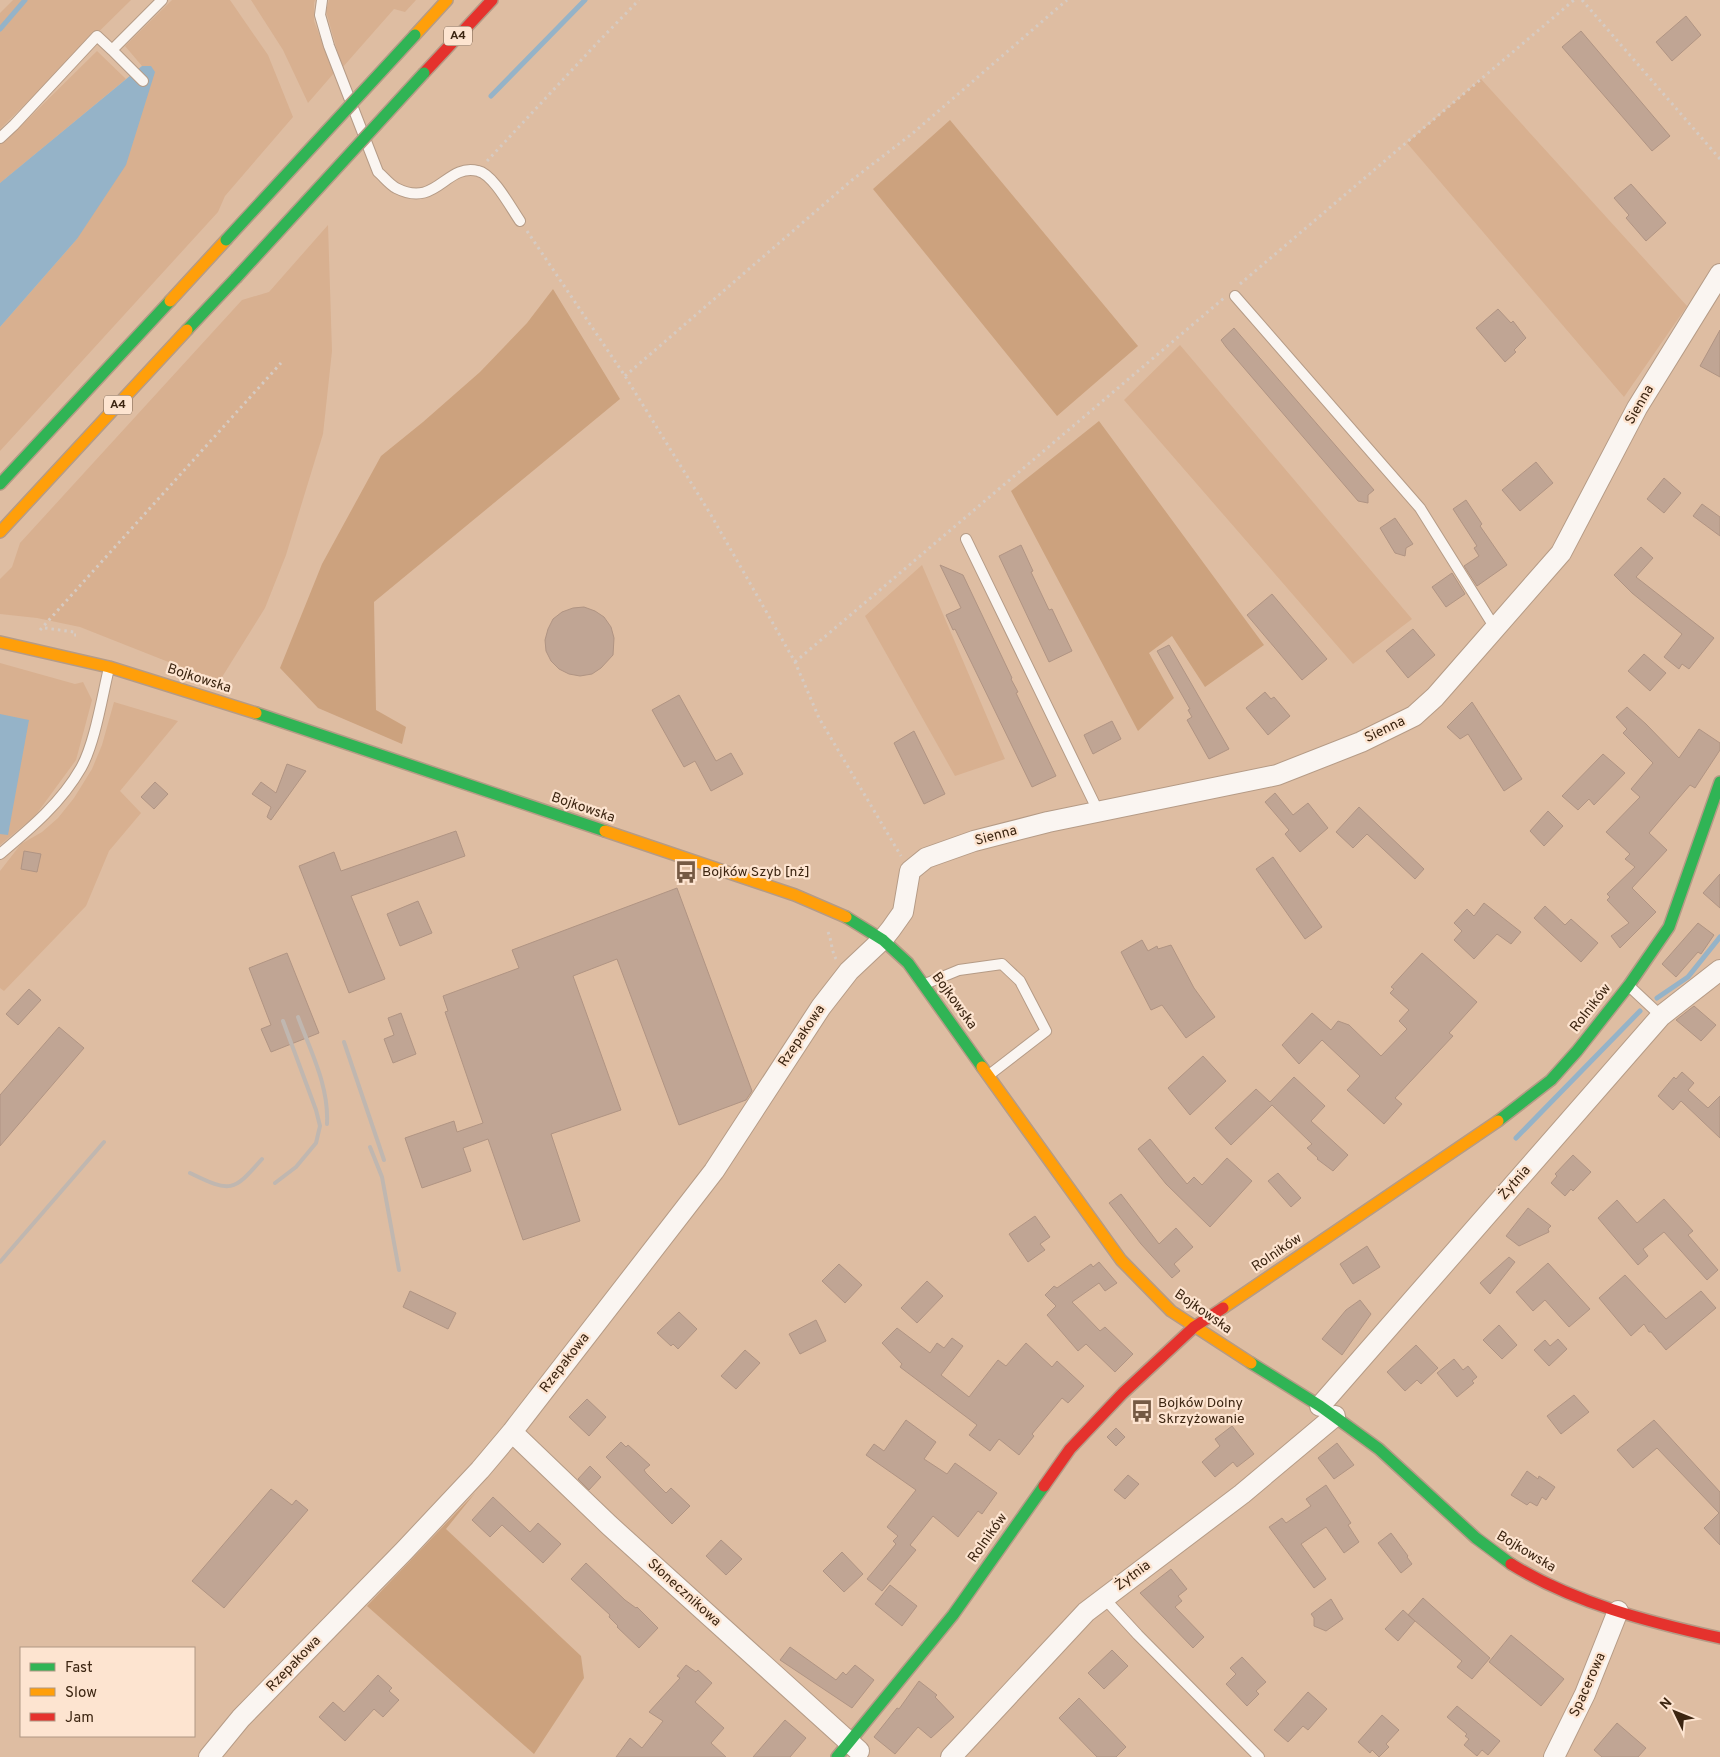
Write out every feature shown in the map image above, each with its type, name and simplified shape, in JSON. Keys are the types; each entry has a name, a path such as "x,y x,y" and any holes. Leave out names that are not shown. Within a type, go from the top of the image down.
{"main road":[{"name":"A4","path":"0,484 447,0"},
{"name":"A4","path":"0,532 492,0"},
{"name":"Bojkowska","path":"0,642 109,667 231,705 813,901 850,917 883,939 908,963 1121,1260 1171,1311 1328,1411 1379,1449 1476,1538 1513,1565 1564,1592 1618,1611 1680,1629 1720,1638"},
{"name":"Rolników","path":"848,1750 953,1614 1070,1449 1123,1394 1194,1327 1522,1103 1551,1080 1628,985 1669,927 1720,782"}],"street":[{"name":"Sienna","path":"910,871 926,858 974,841 1098,811 1277,775 1361,742 1414,716 1435,697 1561,553 1637,408 1720,274"},
{"path":"883,939 903,912 910,871"},
{"name":"Rzepakowa","path":"209,1757 241,1718 404,1551 480,1470 512,1432 714,1172 820,1007 849,971 883,939"},
{"name":"Żytnia","path":"952,1757 1086,1612 1242,1494 1328,1411 1661,1016 1720,970"},
{"name":"Słonecznikowa","path":"512,1432 848,1750"},
{"name":"Spacerowa","path":"1554,1757 1585,1694 1618,1611"}],"lane":[{"path":"112,50 162,0"},
{"path":"322,0 320,15 329,46 378,172 394,187 414,194 432,191 461,170 478,171 488,178 504,196 520,221"},
{"path":"0,138 97,36 143,81"},
{"path":"1230,297 1420,508 1495,628"},
{"path":"966,539 1098,811"},
{"path":"0,854 44,816 62,797 82,766 109,667"},
{"path":"924,985 959,970 1002,964 1020,981 1046,1031 988,1075"},
{"path":"1628,985 1661,1016"},
{"path":"1104,1598 1259,1757"}],"path":[{"path":"478,171 639,0"},
{"path":"625,376 852,180 913,133 1067,0"},
{"path":"1240,285 1574,0"},
{"path":"1582,0 1720,159"},
{"path":"520,221 625,376 711,515 795,662 819,718 910,871"},
{"path":"795,662 1230,297"},
{"path":"33,649 40,628 280,363"}],"shaded area":[{"path":"13,0 131,0 0,129 0,13"},
{"path":"172,0 230,0 268,55 293,117 225,196 218,212 0,451 0,327 77,239 151,66 142,66 125,46"},
{"path":"251,0 315,0 314,21 334,73 308,103 283,50"},
{"path":"329,0 416,0 405,12 394,9 342,68 326,11"},
{"path":"97,51 126,79 0,183 0,144"},
{"path":"1481,79 1687,306 1624,397 1407,143"},
{"path":"950,120 1138,346 1057,416 873,189"},
{"path":"328,225 332,351 323,434 286,555 265,608 219,682 80,627 37,618 0,614 0,579 12,567 20,543 242,300 269,292"},
{"path":"553,289 620,399 374,602 376,710 406,727 402,744 318,708 280,668 322,564 381,456 480,372 527,323"},
{"path":"1180,345 1412,619 1353,664 1124,400"},
{"path":"1099,421 1264,645 1205,687 1172,636 1149,653 1174,698 1138,731 1011,491"},
{"path":"922,565 1005,759 955,776 865,616"},
{"path":"0,663 75,684 83,682 92,700 76,760 35,816 0,845"},
{"path":"114,702 178,721 120,791 141,813 109,851 86,906 4,991 0,988 0,871 21,844 42,832 58,818 74,798 92,769 102,745"},
{"path":"475,1493 446,1529 581,1656 584,1678 534,1754 367,1606"}],"water":[{"path":"142,66 151,66 155,72 126,165 77,239 0,327 0,183"},
{"path":"0,714 29,720 8,835 0,834"}],"building":[{"path":"1686,16 1701,35 1672,61 1656,42"},
{"path":"1581,31 1670,136 1652,151 1562,47"},
{"path":"1631,184 1666,223 1646,241 1626,218 1629,215 1614,198"},
{"path":"1498,309 1511,323 1513,321 1526,338 1514,350 1516,352 1505,362 1476,328"},
{"path":"1234,328 1374,490 1368,495 1368,503 1358,501 1226,347 1221,340"},
{"path":"1720,330 1720,377 1700,366"},
{"path":"1536,462 1553,483 1520,511 1502,490"},
{"path":"1664,478 1681,493 1664,513 1647,499"},
{"path":"1466,500 1482,524 1480,526 1507,565 1477,586 1464,566 1479,556 1474,548 1477,546 1453,509"},
{"path":"1702,504 1720,517 1720,536 1693,516"},
{"path":"1395,518 1413,544 1406,548 1405,556 1395,553 1380,528"},
{"path":"1021,545 1049,610 1052,609 1072,651 1049,662 999,556"},
{"path":"1641,547 1653,558 1636,577 1714,638 1689,669 1682,664 1679,669 1664,657 1682,634 1632,593 1614,575"},
{"path":"940,565 963,575 1056,776 1032,787 955,629 953,630 946,615 961,608"},
{"path":"1452,573 1465,594 1446,607 1432,587"},
{"path":"1272,594 1327,659 1302,680 1247,615"},
{"path":"584,607 604,617 611,627 614,638 613,655 601,668 592,674 580,676 569,674 559,669 551,661 546,651 545,640 553,619 562,612"},
{"path":"1413,629 1435,655 1408,678 1386,651"},
{"path":"1169,645 1229,749 1209,759 1187,720 1192,717 1188,710 1190,709 1157,651"},
{"path":"1644,654 1666,673 1650,691 1628,671"},
{"path":"1265,692 1271,699 1274,697 1290,716 1268,735 1246,708"},
{"path":"679,695 716,761 731,753 743,774 711,791 695,761 684,767 652,710"},
{"path":"1472,702 1522,779 1504,791 1468,734 1460,739 1447,727"},
{"path":"1627,707 1679,758 1699,729 1720,743 1720,750 1695,788 1690,785 1649,833 1667,850 1632,888 1656,912 1620,948 1611,936 1629,923 1607,900 1610,897 1607,894 1635,867 1625,859 1630,854 1606,832 1640,797 1631,789 1653,763 1623,733 1627,729 1616,717"},
{"path":"1112,721 1121,739 1093,754 1084,735"},
{"path":"914,731 945,794 924,804 894,743"},
{"path":"1603,754 1625,773 1594,805 1589,799 1578,810 1562,796"},
{"path":"287,764 306,771 271,820 267,817 271,807 252,794 261,782 276,793"},
{"path":"155,782 168,794 154,809 141,797"},
{"path":"1275,793 1293,815 1308,803 1328,828 1300,852 1285,834 1289,830 1265,802"},
{"path":"1359,807 1424,869 1415,879 1367,834 1353,848 1336,832"},
{"path":"1548,811 1563,826 1544,846 1530,831"},
{"path":"456,831 465,856 351,896 385,979 349,993 299,866 334,852 341,871"},
{"path":"24,851 41,854 37,872 21,869"},
{"path":"1273,857 1322,927 1305,939 1256,869"},
{"path":"1720,874 1720,908 1703,893"},
{"path":"677,888 752,1091 746,1100 679,1125 617,959 573,976 621,1110 551,1134 580,1221 523,1240 488,1139 463,1148 471,1171 422,1188 405,1138 454,1121 457,1132 483,1123 445,1012 448,1011 443,996 519,968 512,950"},
{"path":"418,901 432,933 400,946 387,914"},
{"path":"1484,903 1521,932 1511,944 1497,934 1474,959 1454,940 1462,931 1454,923 1467,909 1474,916"},
{"path":"1545,906 1565,925 1571,919 1598,943 1581,962 1534,918"},
{"path":"1698,923 1714,935 1701,954 1698,952 1676,977 1662,964"},
{"path":"1142,940 1148,951 1157,946 1158,949 1171,945 1194,988 1215,1017 1186,1038 1162,1005 1151,1010 1121,952"},
{"path":"287,953 319,1033 271,1052 261,1029 271,1025 249,968"},
{"path":"1422,953 1477,1002 1449,1033 1453,1036 1395,1098 1402,1104 1384,1124 1347,1090 1360,1076 1322,1040 1299,1064 1282,1045 1312,1013 1331,1030 1338,1021 1349,1025 1381,1056 1407,1029 1399,1021 1409,1010 1390,993 1394,989 1391,987"},
{"path":"29,989 41,1000 18,1025 6,1014"},
{"path":"1694,1006 1716,1025 1701,1041 1676,1020"},
{"path":"401,1013 416,1054 393,1063 384,1039 394,1035 388,1018"},
{"path":"59,1027 84,1048 0,1146 0,1095"},
{"path":"1203,1056 1226,1081 1190,1115 1168,1088"},
{"path":"1682,1072 1694,1083 1688,1090 1708,1108 1720,1096 1720,1138 1681,1101 1673,1110 1658,1096 1674,1077 1676,1079"},
{"path":"1294,1077 1325,1106 1311,1121 1348,1155 1333,1171 1317,1159 1307,1148 1312,1144 1272,1105 1231,1145 1215,1128 1256,1089 1270,1102"},
{"path":"1150,1139 1187,1184 1194,1177 1202,1185 1227,1158 1252,1181 1210,1227 1166,1184 1138,1149"},
{"path":"1573,1155 1591,1172 1573,1191 1571,1189 1565,1196 1551,1183 1557,1176 1555,1174"},
{"path":"1278,1173 1301,1198 1291,1207 1268,1181"},
{"path":"1121,1194 1159,1244 1176,1228 1193,1247 1174,1264 1180,1271 1172,1278 1141,1244 1109,1203"},
{"path":"1664,1199 1693,1231 1688,1235 1718,1270 1707,1280 1664,1232 1643,1249 1648,1256 1638,1265 1598,1218 1617,1200 1637,1223"},
{"path":"1528,1208 1551,1226 1548,1229 1549,1232 1519,1246 1506,1236"},
{"path":"1035,1216 1050,1237 1040,1244 1045,1250 1028,1262 1009,1234"},
{"path":"1367,1246 1380,1267 1353,1284 1340,1264"},
{"path":"1509,1257 1515,1262 1490,1294 1480,1283"},
{"path":"1099,1262 1117,1283 1105,1291 1099,1283 1072,1302 1100,1331 1105,1327 1133,1354 1115,1372 1086,1344 1078,1351 1047,1315 1056,1306 1045,1295 1054,1286 1057,1288 1091,1264 1093,1267"},
{"path":"1548,1263 1590,1309 1569,1327 1545,1300 1533,1311 1516,1292"},
{"path":"839,1264 862,1285 845,1303 822,1281"},
{"path":"1625,1275 1666,1319 1701,1291 1716,1308 1666,1350 1644,1324 1631,1336 1599,1298"},
{"path":"927,1281 943,1296 917,1323 901,1308"},
{"path":"410,1291 456,1313 448,1329 403,1307"},
{"path":"1360,1300 1371,1314 1342,1355 1322,1339 1346,1310"},
{"path":"679,1312 697,1329 678,1349 673,1344 671,1346 657,1333"},
{"path":"816,1320 826,1341 800,1354 789,1334"},
{"path":"1499,1325 1517,1345 1502,1359 1483,1340"},
{"path":"897,1328 930,1353 937,1343 944,1348 952,1338 963,1346 941,1375 969,1397 998,1360 1006,1366 1026,1343 1052,1367 1057,1361 1084,1386 1068,1403 1062,1398 1032,1434 1034,1436 1019,1455 999,1439 990,1451 969,1435 977,1425 900,1367 902,1364 882,1343"},
{"path":"1558,1339 1567,1349 1549,1366 1534,1350 1545,1340 1550,1346"},
{"path":"1416,1345 1438,1368 1421,1384 1417,1380 1405,1391 1387,1372"},
{"path":"745,1350 760,1363 736,1389 721,1376"},
{"path":"1454,1359 1463,1370 1468,1366 1477,1377 1472,1381 1474,1383 1457,1397 1437,1373"},
{"path":"1574,1395 1589,1412 1561,1434 1547,1416"},
{"path":"587,1399 606,1417 589,1436 569,1417"},
{"path":"906,1420 936,1442 924,1459 947,1474 955,1463 997,1493 982,1514 978,1511 958,1537 933,1516 910,1545 916,1550 882,1591 867,1579 896,1544 893,1541 898,1536 887,1527 916,1490 866,1455 874,1444 884,1451"},
{"path":"1654,1420 1720,1492 1720,1545 1704,1528 1719,1513 1657,1448 1633,1468 1617,1450"},
{"path":"1232,1426 1254,1454 1237,1467 1233,1462 1215,1477 1202,1462 1220,1446 1215,1439"},
{"path":"1116,1428 1125,1437 1116,1446 1107,1437"},
{"path":"621,1442 626,1447 628,1445 650,1465 644,1470 666,1493 671,1488 690,1506 672,1524 606,1457"},
{"path":"1337,1443 1354,1465 1334,1479 1318,1458"},
{"path":"590,1466 601,1477 589,1490 578,1479"},
{"path":"1527,1471 1538,1479 1539,1476 1555,1487 1546,1500 1542,1497 1537,1506 1530,1502 1527,1505 1511,1495"},
{"path":"1128,1475 1139,1484 1125,1499 1114,1490"},
{"path":"1326,1485 1351,1523 1348,1525 1359,1542 1344,1553 1326,1527 1301,1544 1326,1579 1314,1588 1269,1527 1282,1518 1286,1523 1311,1506 1306,1499"},
{"path":"271,1489 292,1505 296,1500 308,1510 224,1608 192,1581"},
{"path":"493,1497 530,1532 538,1523 561,1544 543,1563 502,1525 490,1537 472,1520"},
{"path":"1391,1533 1412,1564 1401,1573 1378,1543"},
{"path":"721,1540 742,1559 726,1575 706,1556"},
{"path":"842,1552 863,1574 844,1592 823,1571"},
{"path":"586,1563 625,1600 637,1607 658,1628 639,1648 617,1627 609,1617 610,1615 571,1579"},
{"path":"1171,1569 1187,1589 1178,1596 1182,1601 1175,1607 1204,1637 1193,1648 1140,1593"},
{"path":"890,1585 917,1606 902,1626 875,1604"},
{"path":"1423,1598 1490,1658 1472,1679 1457,1667 1462,1661 1408,1615"},
{"path":"1331,1599 1343,1619 1326,1631 1314,1626 1314,1618 1311,1614"},
{"path":"1403,1610 1415,1621 1398,1641 1385,1629"},
{"path":"1511,1635 1564,1679 1541,1706 1489,1662"},
{"path":"790,1647 836,1680 843,1672 846,1675 855,1665 874,1680 852,1708 780,1660"},
{"path":"1112,1650 1128,1666 1104,1689 1088,1673"},
{"path":"1242,1657 1266,1682 1256,1691 1259,1694 1247,1706 1226,1684 1236,1674 1230,1668"},
{"path":"686,1665 696,1672 698,1670 712,1683 695,1702 724,1728 711,1743 726,1757 616,1757 630,1738 642,1748 663,1721 649,1712 680,1678 677,1676"},
{"path":"378,1675 392,1688 389,1691 399,1700 383,1717 374,1709 345,1741 319,1717 333,1702 344,1712"},
{"path":"919,1681 937,1695 935,1697 954,1717 931,1738 918,1727 895,1754 874,1737 897,1708 899,1709"},
{"path":"1308,1692 1327,1709 1308,1730 1303,1726 1288,1742 1274,1730"},
{"path":"1079,1698 1126,1747 1116,1757 1097,1757 1059,1718"},
{"path":"1457,1706 1500,1741 1488,1755 1482,1750 1477,1756 1464,1745 1469,1739 1465,1736 1467,1734 1447,1717"},
{"path":"1382,1715 1399,1730 1386,1744 1389,1747 1379,1757 1372,1750 1370,1753 1358,1742"},
{"path":"785,1720 806,1738 790,1757 753,1757"},
{"path":"1617,1723 1646,1748 1638,1757 1602,1757 1594,1750"}],"waterway":[{"path":"0,29 25,0"},
{"path":"491,96 585,0"},
{"path":"1657,998 1688,977 1720,937"},
{"path":"1516,1138 1640,1011"}],"railway":[{"path":"298,1017 322,1083 327,1110 327,1124"},
{"path":"275,1183 296,1167 316,1143 320,1126 316,1110 283,1021"},
{"path":"344,1042 384,1160"},
{"path":"0,1262 104,1142"},
{"path":"370,1147 382,1177 399,1270"},
{"path":"190,1173 214,1184 230,1186 244,1178 262,1159"}],"traffic: fast":[{"path":"226,240 415,35"},
{"path":"236,278 424,73"},
{"path":"187,330 236,278"},
{"path":"0,484 170,301"},
{"path":"256,713 605,831"},
{"path":"1498,1121 1551,1080 1577,1051 1629,985 1669,927 1720,782"},
{"path":"846,917 883,940 908,963 982,1067"},
{"path":"1251,1363 1320,1406 1379,1449 1476,1538 1511,1564"},
{"path":"837,1757 953,1615 1044,1486"}],"traffic: slow":[{"path":"415,35 447,0"},
{"path":"170,301 226,240"},
{"path":"0,532 187,330"},
{"path":"0,642 109,667 256,713"},
{"path":"605,831 795,895 846,917"},
{"path":"982,1067 1121,1260 1171,1311 1251,1363"},
{"path":"1223,1308 1498,1121"}],"traffic: jam":[{"path":"424,73 492,0"},
{"path":"1044,1486 1070,1449 1123,1393 1194,1327 1223,1308"},
{"path":"1511,1564 1560,1590 1612,1610 1720,1638"}],"place":[{"name":"Bojków Szyb [nż]","path":"686,872"},
{"name":"Bojków Dolny Skrzyżowanie","path":"1142,1411"}]}
